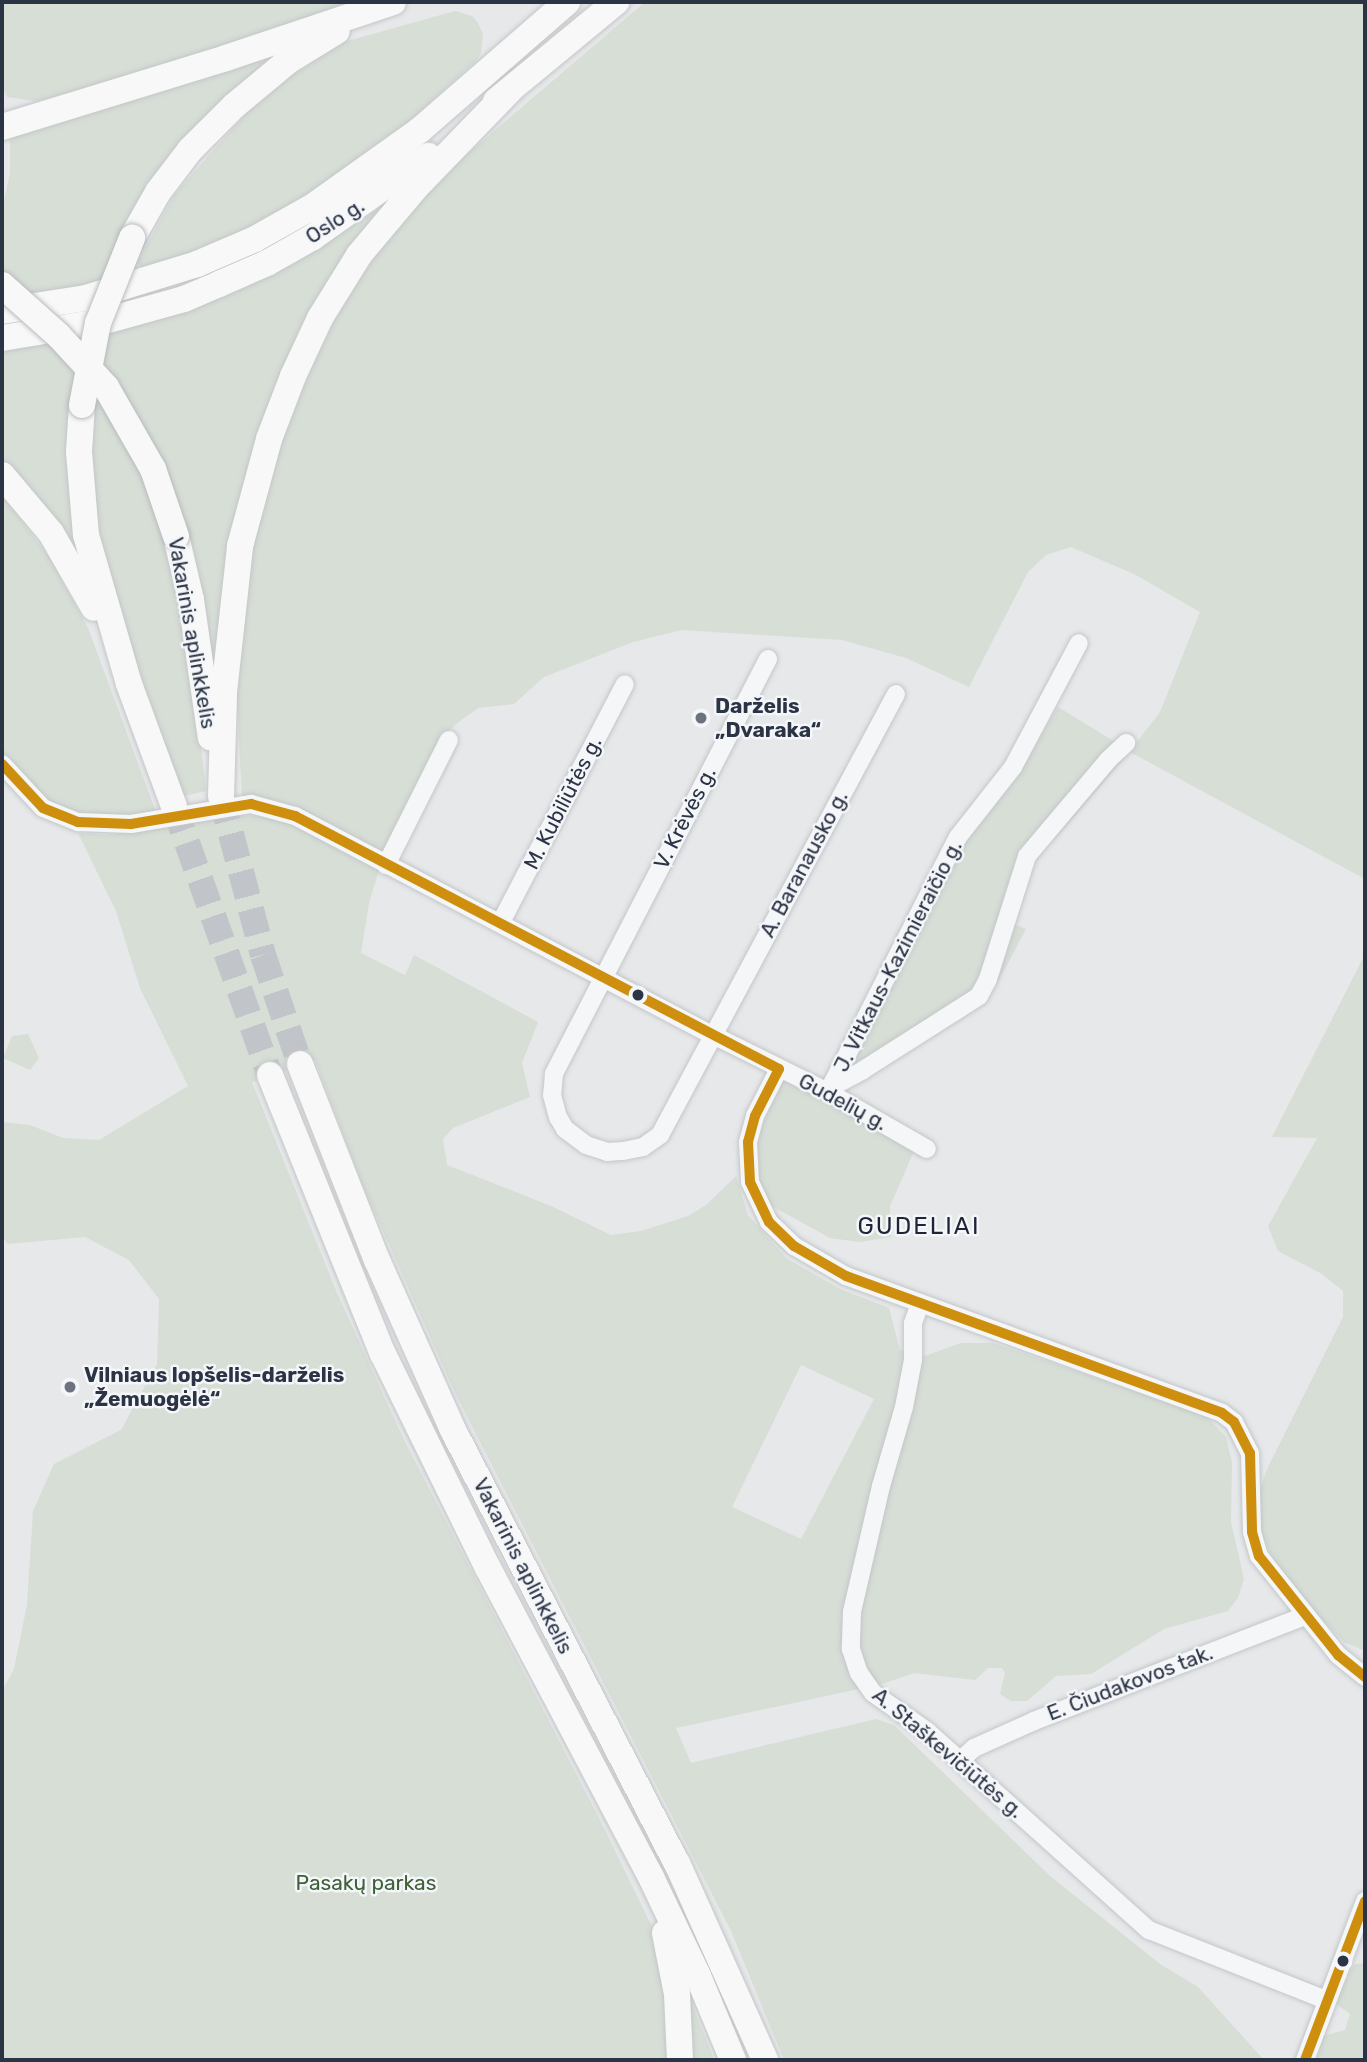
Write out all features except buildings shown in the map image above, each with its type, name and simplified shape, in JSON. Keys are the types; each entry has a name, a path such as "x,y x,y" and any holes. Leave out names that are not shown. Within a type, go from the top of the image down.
{"highway":[{"path":"2,127 394,2"},
{"path":"174,806 129,684 86,535 79,452 82,405 97,323 132,238 158,192 190,149 234,106 288,61 341,28 394,2"},
{"name":"Oslo g.","path":"2,311 43,307 111,291 197,264 255,239 312,207 420,130 567,2"},
{"name":"Oslo g.","path":"2,338 61,331 150,310 184,299 267,263 379,192 509,91 616,2"},
{"name":"Vakarinis aplinkkelis","path":"2,285 58,335 106,387 153,469 176,536 191,600 221,796 224,692 240,546 269,439 293,376 320,318 359,255 416,187 509,91"},
{"path":"2,105 28,111 49,112"},
{"path":"2,475 51,533 86,590 129,684"},
{"name":"Vakarinis aplinkkelis","path":"300,1064 377,1260 447,1416 677,1863 765,2060"},
{"name":"Vakarinis aplinkkelis","path":"270,1075 347,1271 425,1443 651,1877 698,1976 733,2060"},
{"path":"651,1877 673,1962 680,2060"}],"street":[{"name":"J. Vitkaus-Kazimieraičio g.","path":"830,1086 958,837 1013,767 1079,643"},
{"name":"V. Krėvės g.","path":"711,1034 660,1135 643,1147 607,1152 586,1145 565,1129 554,1105 554,1074 768,659"},
{"name":"M. Kubiliūtės g.","path":"501,922 625,684"},
{"name":"A. Baranausko g.","path":"711,1034 896,694"},
{"path":"386,865 449,740"},
{"path":"830,1086 863,1070 979,996 988,979 1027,856 1108,760 1126,743"},
{"name":"Gudelių g.","path":"2,764 43,808 78,822 131,824 251,804 295,816 779,1069 830,1086 927,1149"},
{"path":"779,1069 755,1116 748,1142 750,1182 769,1222 793,1246 846,1276 1222,1413 1234,1422 1250,1453 1254,1544 1267,1568 1304,1616 1338,1655 1365,1677"},
{"name":"A. Staškevičiūtės g.","path":"920,1303 911,1335 913,1360 909,1385 852,1612 851,1649 859,1673 873,1693 928,1732 961,1760 1149,1930 1326,2000"},
{"name":"E. Čiudakovos tak.","path":"961,1760 974,1748 1034,1721 1304,1616"},
{"path":"1305,2060 1365,1901"}],"green space":[{"path":"2,2 349,2 226,48 119,81 35,101 7,97 2,85"},
{"path":"645,2 1365,2 1365,879 1130,752 1057,837 1037,853 1012,923 1026,929 997,984 974,994 849,1073 967,837 1021,769 1058,707 1130,751 1160,712 1200,612 1134,574 1071,547 1046,555 1028,572 969,687 906,658 842,640 682,630 633,642 544,677 514,704 478,708 456,724 439,740 384,853 271,799 242,796 237,702 238,654 255,530 283,434 321,348 342,307 396,224 452,167"},
{"path":"455,11 472,16 478,23 483,34 481,53 476,61 399,131 288,208 235,236 144,271 137,263 175,194 264,93 344,42"},
{"path":"290,46 140,203 100,282 2,301 2,208 10,174 10,131"},
{"path":"380,208 327,281 228,548 212,686 183,515 77,369 87,573 28,488 2,461 2,349 80,341 183,311 292,265"},
{"path":"95,391 115,420 157,507 187,622 206,791 184,796 117,611 95,528 89,459"},
{"path":"2,495 49,557 88,628 156,812 123,818 84,816 44,799 2,754"},
{"name":"Pasakų parkas","path":"247,815 283,820 379,870 369,903 361,953 405,975 414,955 538,1022 522,1063 530,1097 453,1128 443,1139 447,1165 551,1206 611,1235 641,1231 688,1216 706,1205 736,1176 748,1215 786,1258 840,1289 889,1308 900,1350 925,1356 961,1343 993,1343 1205,1415 1226,1437 1232,1463 1231,1522 1244,1579 1238,1598 1228,1611 1164,1629 1091,1674 1056,1676 1027,1701 1011,1701 1000,1694 1005,1673 1002,1668 988,1668 975,1680 914,1673 882,1684 676,1728 691,1763 876,1719 894,1725 1050,1876 1160,1964 1198,1987 1264,2060 784,2060 731,1931 456,1395 362,1184 315,1060 252,1082 337,1293 403,1438 603,1826 662,1947 673,2060 2,2060 2,1691 14,1669 27,1605 33,1511 54,1464 121,1430 157,1364 159,1299 129,1260 85,1237 7,1244 2,1234 2,1122 30,1125 63,1138 99,1140 188,1086 140,988 116,911 78,833 107,835","holes":["801,1365 874,1399 801,1539 732,1507"]},
{"path":"1365,954 1365,1651 1344,1642 1291,1587 1262,1538 1258,1495 1267,1469 1343,1317 1343,1291 1322,1274 1278,1251 1268,1226 1317,1138 1272,1137"},
{"path":"28,1034 39,1058 30,1070 3,1058 12,1036"},
{"path":"785,1080 915,1149 890,1206 891,1237 859,1242 830,1238 768,1204 759,1183 754,1151 759,1125 778,1083"},
{"path":"1365,1963 1365,2060 1317,2060 1323,2036 1345,2030 1350,2014 1335,2003 1354,1964"},
{"path":"687,1993 706,2039 714,2060 687,2060"}],"tunnel":[{"path":"221,796 263,955 300,1064"},
{"path":"174,806 270,1075"}],"transit line":[{"path":"2,764 43,808 78,822 131,824 251,804 295,816 779,1069"},
{"path":"779,1069 755,1116 748,1142 750,1182 769,1222 794,1246 846,1276 1222,1413 1234,1422 1250,1453 1252,1532 1259,1556 1338,1655 1365,1677"},
{"path":"1305,2060 1365,1901"}],"place":[{"name":"Darželis „Dvaraka“","path":"701,718"},
{"name":"Vilniaus lopšelis-darželis „Žemuogėlė“","path":"70,1387"}],"district":[{"name":"GUDELIAI","path":"919,1227"}]}
